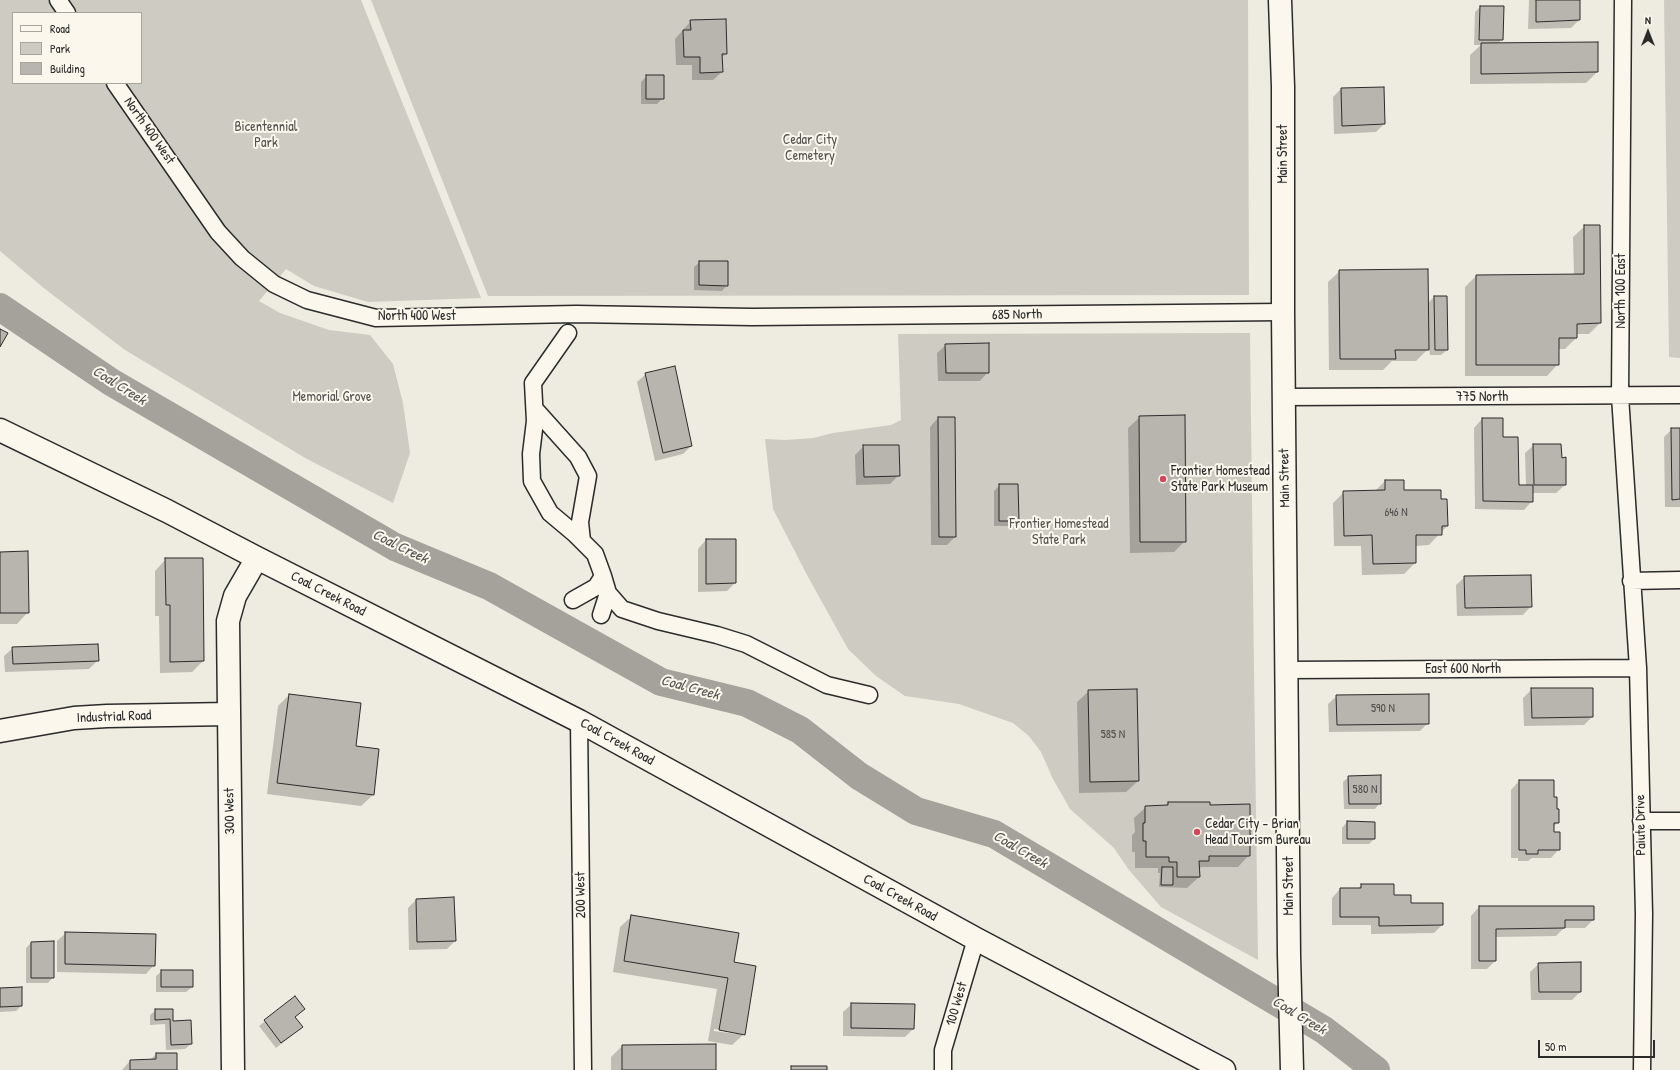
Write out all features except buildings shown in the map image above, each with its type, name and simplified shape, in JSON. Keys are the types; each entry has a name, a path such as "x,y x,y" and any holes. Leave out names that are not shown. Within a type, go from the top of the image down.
{"main road":[{"name":"Main Street","path":"1280,0 1283,87 1283,312 1289,956 1292,1070"},
{"name":"Coal Creek Road","path":"0,430 168,511 257,558 578,721 976,939 1224,1070"},
{"name":"300 West","path":"233,1070 228,621 236,596 257,558"},
{"name":"Industrial Road","path":"0,731 74,718 229,714"}],"street":[{"path":"58,0 66,12"},
{"name":"North 100 East","path":"1623,0 1620,396 1631,581"},
{"name":"North 400 West","path":"116,84 218,232 242,258 274,284 307,300 376,318 576,314 752,317"},
{"name":"685 North","path":"752,317 1283,312"},
{"path":"568,333 533,383 535,421 531,454 532,481 550,513 595,554 608,594 622,609 658,621 717,635 746,644 827,685 869,695"},
{"name":"775 North","path":"1284,397 1680,395"},
{"path":"534,409 578,457 588,476 580,522 582,541"},
{"path":"573,600 596,587 603,576"},
{"path":"1631,581 1680,580"},
{"name":"Paiute Drive","path":"1631,581 1638,668 1644,914 1642,1070"},
{"path":"601,615 608,594"},
{"name":"East 600 North","path":"1287,670 1638,668"},
{"name":"200 West","path":"578,721 583,1070"},
{"path":"1641,821 1680,821"},
{"name":"100 West","path":"943,1070 943,1050 976,939"}],"green space":[{"name":"Bicentennial Park","path":"0,0 361,0 481,298 368,302 314,286 286,269 259,301 280,313 329,330 370,335 393,364 403,403 410,453 393,503 307,459 125,350 45,289 0,251"},
{"name":"Cedar City Cemetery","path":"371,0 1248,0 1249,295 488,296"},
{"path":"1664,0 1680,0 1680,358 1669,357"},
{"name":"Frontier Homestead State Park","path":"1250,333 1258,960 1161,907 1129,870 1114,848 1070,809 1053,779 1041,752 1029,736 1013,723 959,704 905,696 876,676 848,649 773,509 765,439 786,440 813,438 833,433 891,425 901,420 898,334"}],"waterway":[{"name":"Coal Creek","path":"0,307 111,382 395,547 489,586 661,682 747,703 800,730 859,776 916,811 994,834 1324,1030 1376,1070"}],"place":[{"name":"Frontier Homestead State Park Museum","path":"1163,479"},
{"name":"Cedar City - Brian Head Tourism Bureau","path":"1197,832"}],"park label":[{"name":"Memorial Grove","path":"332,397"}]}
